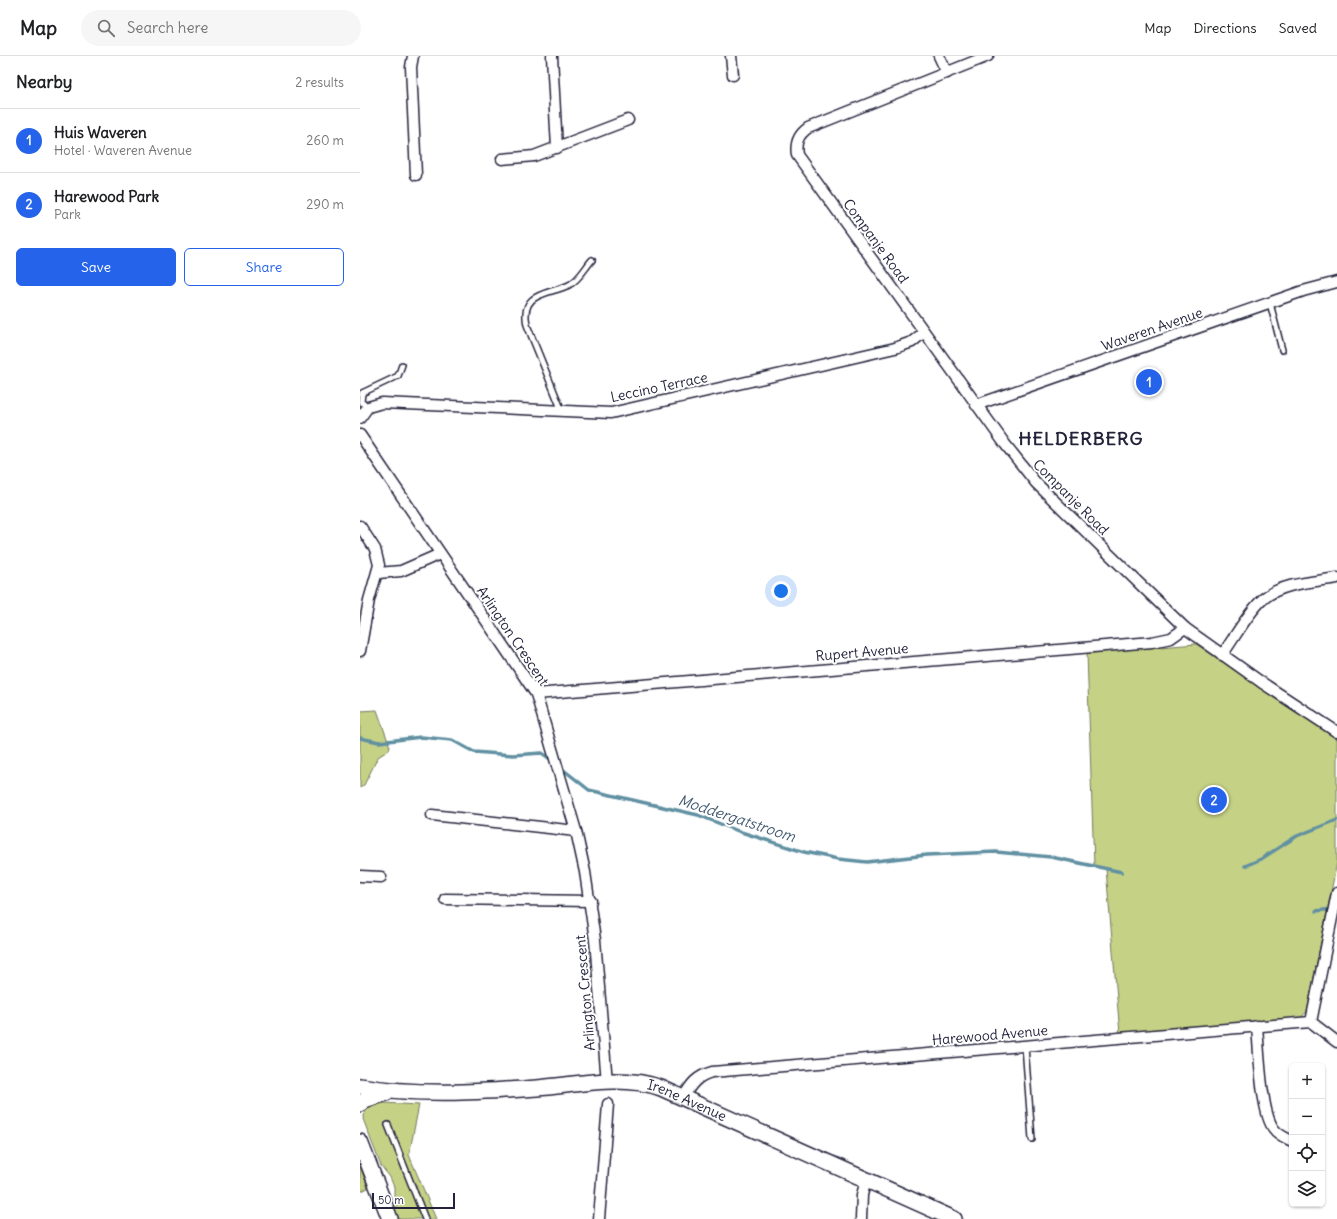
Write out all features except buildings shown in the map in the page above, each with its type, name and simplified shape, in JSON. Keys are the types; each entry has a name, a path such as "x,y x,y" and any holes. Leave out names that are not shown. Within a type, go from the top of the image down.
{"street":[{"path":"413,56 411,67 416,175"},
{"path":"552,56 557,148"},
{"path":"731,56 733,75"},
{"path":"939,56 947,73 988,56"},
{"name":"Companje Road","path":"947,73 808,128 801,133 797,141 797,155 801,162 976,405 1021,466 1036,483 1185,628 1222,655 1337,732"},
{"path":"502,159 529,157 557,148 628,120"},
{"name":"Waveren Avenue","path":"976,405 1270,302 1337,282"},
{"name":"Leccino Terrace","path":"368,407 382,403 611,413 895,348 912,342 924,332"},
{"path":"360,418 368,407"},
{"name":"Arlington Crescent","path":"360,435 536,694 576,831 591,901 607,1082"},
{"path":"360,526 375,550 379,565 378,573 369,600 360,651"},
{"path":"378,573 401,571 440,554"},
{"path":"1222,655 1255,607 1263,599 1288,587 1337,578"},
{"name":"Rupert Avenue","path":"536,694 1152,642 1171,638 1185,628"},
{"path":"432,816 576,831"},
{"path":"360,876 381,877"},
{"path":"1337,893 1311,1022 1337,1042"},
{"path":"445,899 591,901"},
{"name":"Harewood Avenue","path":"683,1098 694,1081 703,1075 712,1072 1311,1022"},
{"path":"1257,1026 1266,1111 1272,1128 1289,1139"},
{"name":"Irene Avenue","path":"362,1088 392,1092 500,1091 607,1082 644,1083 683,1098 954,1219"},
{"path":"360,1104 364,1100 392,1092"},
{"path":"599,1219 608,1104"},
{"path":"360,1142 390,1219"},
{"path":"861,1219 862,1195 866,1180"}],"lane":[{"path":"562,412 527,325 525,312 527,306 535,297 570,285 592,260"},
{"path":"1270,302 1282,350"},
{"path":"368,407 362,402 362,393 398,376 402,365"},
{"path":"1025,1046 1032,1139"},
{"path":"388,1125 425,1219"}],"green space":[{"path":"1196,644 1337,739 1337,862 1307,1012 1300,1018 1120,1034 1106,869 1094,867 1087,653"},
{"path":"377,710 390,747 389,750 378,757 364,785 360,788 360,711"},
{"path":"383,1103 419,1105 409,1155 436,1219 399,1219 394,1207 397,1206 394,1197 394,1187 390,1177 381,1166 363,1119 367,1107"},
{"path":"360,1166 368,1188 360,1192"}],"waterway":[{"name":"Moddergatstroom","path":"360,738 379,742 421,737 452,740 474,752 513,755 542,753 553,761"},
{"name":"Moddergatstroom","path":"560,767 589,790 698,815 738,831 804,852 838,859 867,862 927,855 996,852 1051,857 1122,872"},
{"path":"1245,866 1261,859 1297,836 1337,820"},
{"path":"1316,911 1332,909"}],"place":[{"name":"Huis Waveren","path":"1149,382"},
{"name":"Harewood Park","path":"1214,800"}],"district":[{"name":"HELDERBERG","path":"1081,438"}]}
